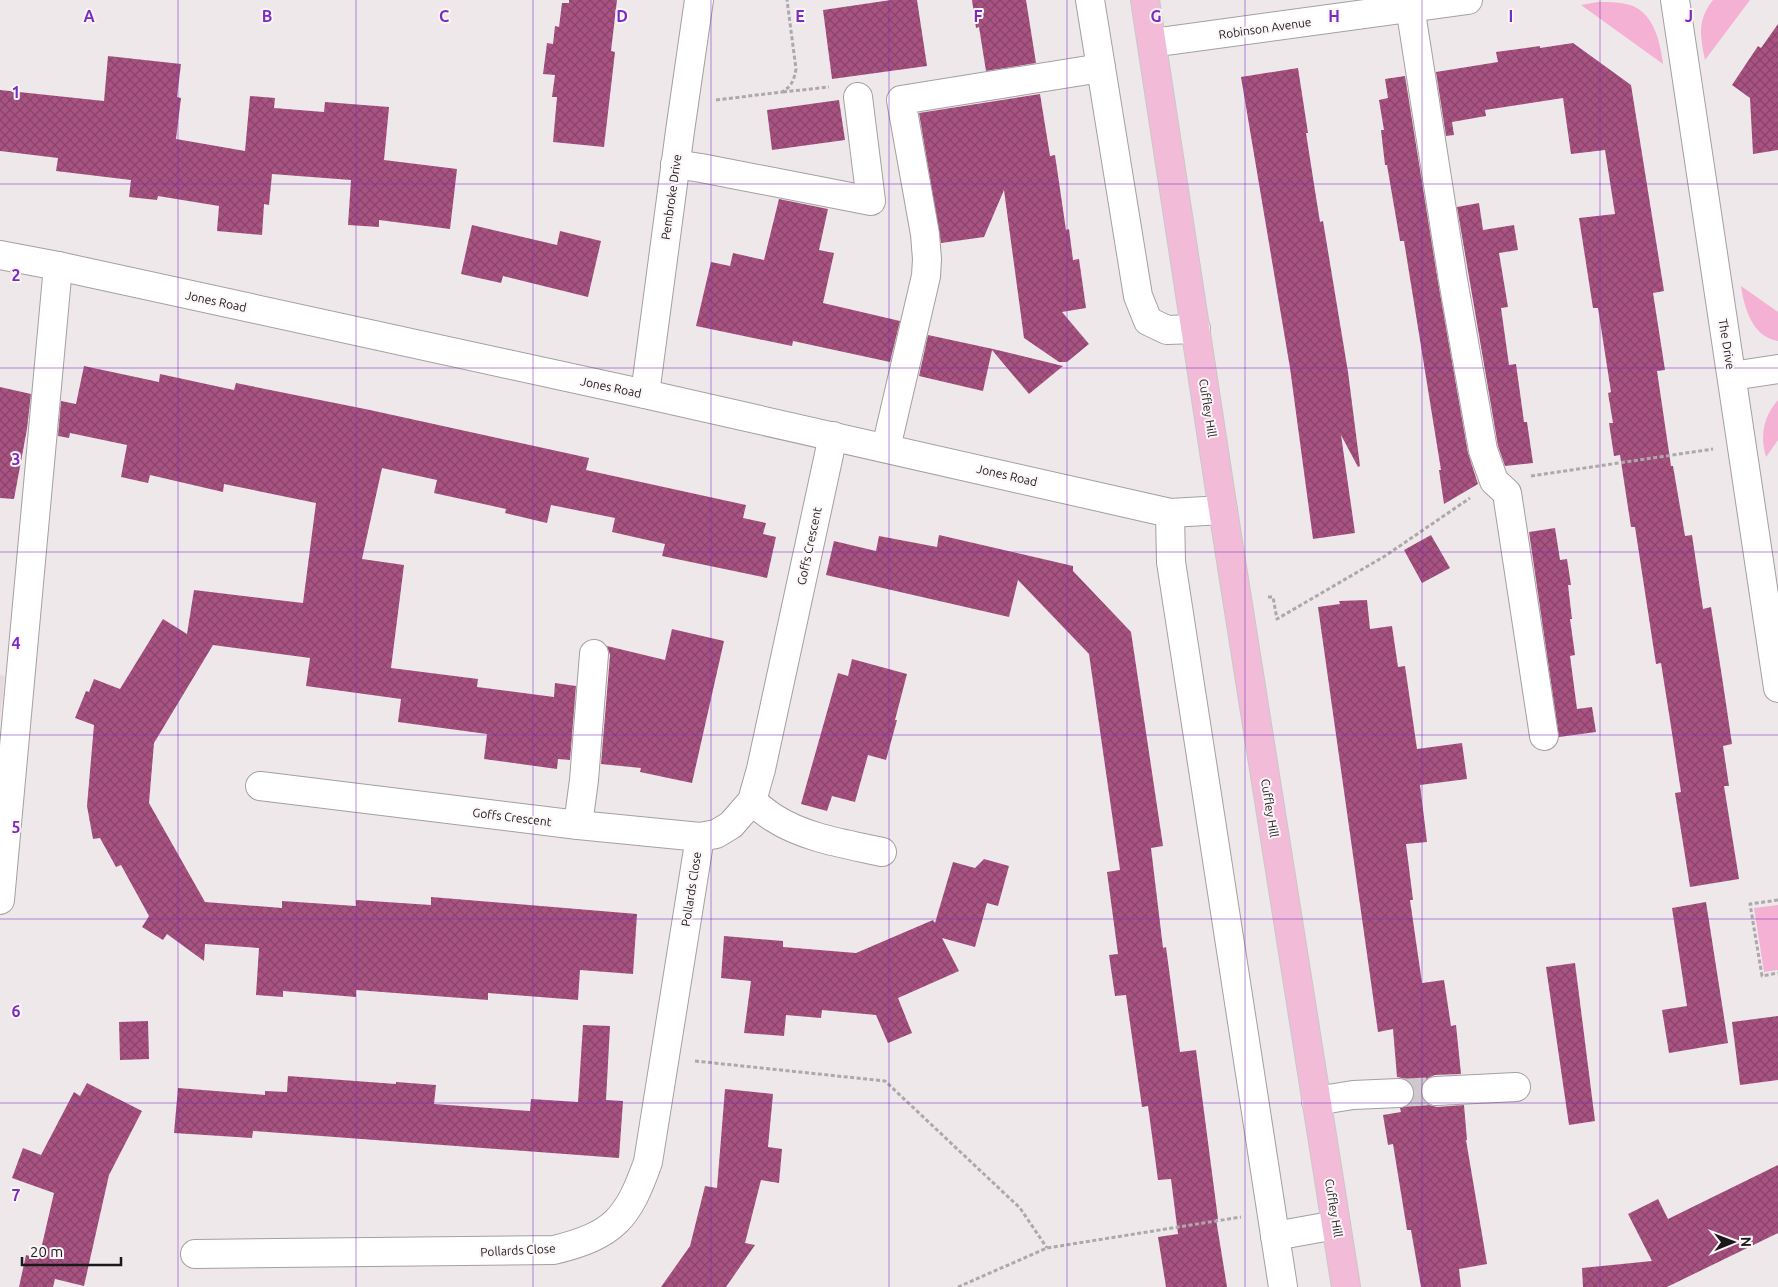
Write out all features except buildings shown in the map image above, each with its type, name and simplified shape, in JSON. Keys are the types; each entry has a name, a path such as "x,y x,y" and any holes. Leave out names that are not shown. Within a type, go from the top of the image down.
{"main road":[{"name":"Cuffley Hill","path":"1145,0 1223,510 1346,1287"}],"street":[{"name":"Pembroke Drive","path":"645,394 675,164 699,0"},
{"path":"1090,0 1138,296 1148,321 1167,330 1196,329"},
{"name":"Robinson Avenue","path":"1152,43 1410,4 1468,0"},
{"name":"The Drive","path":"1675,0 1778,688"},
{"path":"1410,4 1453,280 1481,441 1494,481 1507,493 1544,736"},
{"path":"886,448 926,276 927,258 925,234 901,100 1101,68"},
{"path":"675,164 871,201 858,97"},
{"name":"Jones Road","path":"0,255 645,394 1170,513 1223,510"},
{"path":"0,900 58,266"},
{"path":"1732,376 1778,369"},
{"name":"Goffs Crescent","path":"260,786 578,825 700,837 716,834 731,825 752,801 761,769 833,436"},
{"path":"1170,513 1173,571 1283,1287"},
{"path":"578,825 584,780 594,654"},
{"path":"752,801 774,818 792,827 826,840 882,852"},
{"name":"Pollards Close","path":"195,1254 554,1250 599,1236 620,1219 637,1192 648,1162 700,837"},
{"path":"1436,1091 1516,1087"},
{"path":"1316,1101 1353,1095 1399,1093"},
{"path":"1273,1224 1336,1225"}],"path":[{"path":"782,92 788,89 794,80 796,69 787,0"},
{"path":"715,101 833,87"},
{"path":"1778,900 1750,904 1762,976 1778,974"},
{"path":"664,1058 885,1081 1020,1208 1047,1248"},
{"path":"958,1287 1047,1248 1273,1224"}],"shaded area":[{"path":"1713,0 1750,0 1705,60 1701,28 1704,14"},
{"path":"1598,2 1616,2 1633,6 1647,16 1658,39 1663,64 1581,5"},
{"path":"1741,286 1778,312 1778,341 1762,334 1751,320 1744,303"},
{"path":"1778,400 1778,440 1766,457 1763,442 1764,427 1769,413"},
{"path":"0,675 5,676 0,718"},
{"path":"1778,905 1778,970 1764,972 1754,908"}],"tunnel":[{"path":"1399,1093 1436,1091"}]}
